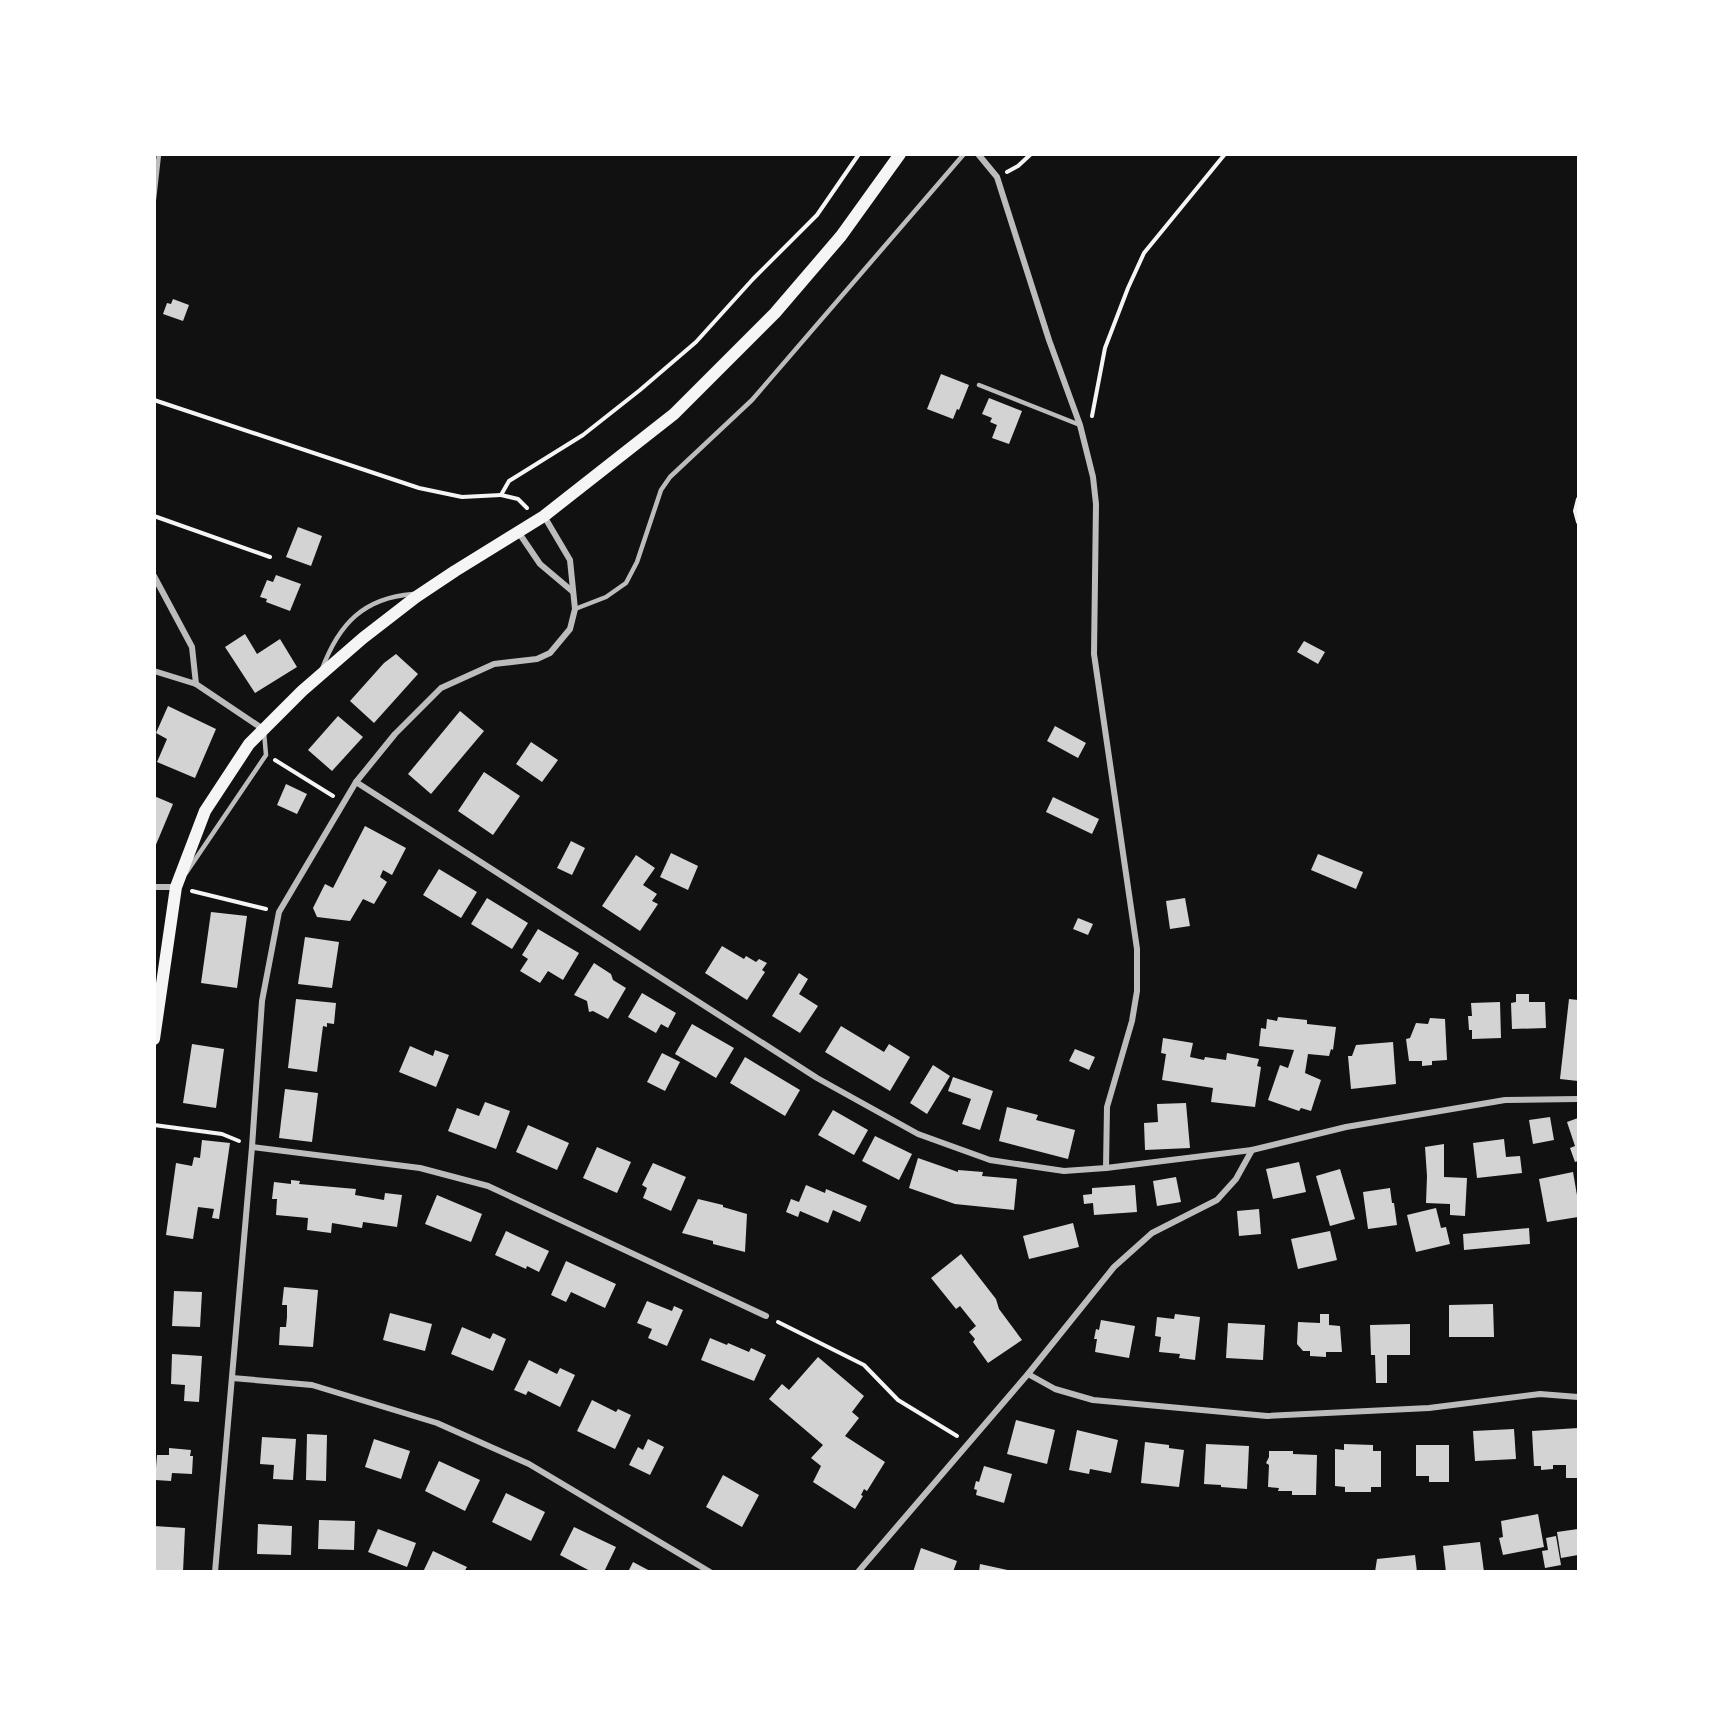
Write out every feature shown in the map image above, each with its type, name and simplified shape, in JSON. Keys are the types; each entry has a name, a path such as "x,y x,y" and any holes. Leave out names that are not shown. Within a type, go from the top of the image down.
{"main road":[{"path":"154,1039 176,887 204,811 239,756 263,729 363,638 422,593 540,518 674,414 775,313 841,236 900,154"}],"street":[{"path":"978,154 997,177 1049,340 1084,437 1094,477 1096,504 1094,654 1137,949 1137,991 1132,1021 1107,1107 1106,1168"},
{"path":"215,1572 252,1147 262,1001 279,912 356,782 395,734 441,688 494,664 537,659 550,653 570,629 575,609 570,560 540,518"},
{"path":"519,533 540,564 572,591"},
{"path":"154,576 192,646 196,684"},
{"path":"154,670 196,684 263,729"},
{"path":"356,782 817,1078 918,1134 990,1160 1064,1171 1106,1168 1252,1150 1346,1127 1505,1100 1578,1099"},
{"path":"154,887 176,887"},
{"path":"252,1147 420,1168 488,1186 766,1316"},
{"path":"858,1572 1028,1374 1114,1267 1152,1233 1217,1200 1236,1179 1252,1150"},
{"path":"1028,1374 1055,1389 1094,1400 1267,1416 1429,1408 1540,1394 1578,1397"},
{"path":"232,1378 312,1385 437,1423 529,1464 710,1572"}],"lane":[{"path":"154,199 159,154"},
{"path":"575,609 606,597 626,583 637,562 662,490 670,477 752,399 964,154"},
{"path":"979,385 1080,425"},
{"path":"319,676 331,646 345,624 368,607 394,596 422,593"},
{"path":"176,887 266,755 263,729"}],"path":[{"path":"501,495 509,481 583,435 696,342 753,279 817,214 859,154"},
{"path":"997,177 1018,166 1031,154"},
{"path":"1084,437 1092,426 1093,405 1105,348 1144,253 1225,154"},
{"path":"154,400 419,488 462,497 501,495 518,499 540,518"},
{"path":"1578,499 1575,511 1578,522"},
{"path":"154,516 270,557"},
{"path":"266,755 344,803"},
{"path":"176,887 279,912"},
{"path":"154,1125 222,1134 252,1147"},
{"path":"766,1316 864,1365 898,1400 968,1443"}],"building":[{"path":"173,299 189,305 183,321 163,314 167,303 171,304"},
{"path":"941,374 969,385 953,419 927,409"},
{"path":"989,398 1022,411 1009,444 992,438 997,425 990,422 992,418 982,414"},
{"path":"298,527 322,536 311,566 286,557"},
{"path":"276,575 301,584 290,611 266,602 267,599 260,597 267,580 273,582"},
{"path":"245,634 257,654 280,639 297,667 255,693 225,647"},
{"path":"1304,641 1325,652 1318,664 1297,652"},
{"path":"396,654 418,674 374,723 350,701 384,663"},
{"path":"168,706 216,729 195,778 157,762 167,739 156,733"},
{"path":"460,711 484,731 431,794 408,774"},
{"path":"338,716 363,737 332,771 308,750"},
{"path":"1055,726 1086,743 1078,758 1047,741"},
{"path":"531,742 558,760 542,782 516,764"},
{"path":"484,772 520,796 493,835 458,811"},
{"path":"286,784 307,794 297,814 277,805"},
{"path":"154,796 173,804 155,847 154,847"},
{"path":"1053,797 1099,819 1092,834 1046,812"},
{"path":"365,826 406,848 392,875 383,870 380,877 387,882 374,904 363,899 350,921 317,917 313,908 325,884 333,888"},
{"path":"571,841 585,848 572,875 557,868"},
{"path":"671,853 698,866 688,890 660,877"},
{"path":"1318,854 1363,872 1356,889 1311,870"},
{"path":"636,855 655,868 643,885 657,894 652,901 658,904 640,931 602,906"},
{"path":"439,869 477,892 461,918 423,895"},
{"path":"487,898 528,923 512,949 471,924"},
{"path":"1185,898 1190,926 1170,929 1166,901"},
{"path":"211,912 247,916 237,988 201,983"},
{"path":"1078,918 1093,924 1088,935 1073,929"},
{"path":"538,929 579,953 563,980 548,971 540,983 520,971 528,959 522,955"},
{"path":"305,937 339,942 332,988 298,984"},
{"path":"722,946 744,959 746,956 756,962 759,959 767,963 762,970 765,972 747,1000 705,973"},
{"path":"594,963 626,988 608,1019 593,1011 589,1012 587,1001 574,995"},
{"path":"799,973 808,979 799,994 818,1006 800,1033 772,1016"},
{"path":"642,993 676,1013 668,1028 661,1024 656,1033 628,1017"},
{"path":"1516,994 1529,994 1529,1002 1545,1002 1546,1028 1512,1029 1511,1003 1516,1002"},
{"path":"296,999 336,1003 334,1024 327,1023 327,1027 323,1026 317,1072 288,1068"},
{"path":"1569,999 1578,1000 1578,1081 1560,1079"},
{"path":"1500,1002 1501,1038 1472,1039 1468,1016 1472,1016 1471,1003"},
{"path":"1278,1017 1307,1020 1307,1024 1336,1027 1333,1050 1331,1049 1329,1056 1308,1054 1305,1073 1321,1080 1311,1111 1301,1108 1299,1111 1268,1100 1280,1065 1288,1068 1294,1050 1259,1046 1261,1028 1266,1029 1267,1019 1277,1021"},
{"path":"1430,1018 1445,1019 1447,1060 1432,1061 1432,1065 1422,1066 1422,1061 1409,1061 1406,1039 1410,1038 1416,1023 1428,1024"},
{"path":"692,1024 734,1048 716,1078 675,1054"},
{"path":"841,1026 884,1052 889,1044 910,1057 890,1091 825,1052"},
{"path":"1163,1038 1193,1043 1190,1057 1204,1060 1205,1057 1226,1060 1227,1053 1259,1059 1257,1066 1261,1067 1255,1107 1211,1102 1213,1088 1162,1080 1166,1054 1161,1053"},
{"path":"1393,1042 1396,1084 1351,1089 1348,1056 1352,1056 1356,1045"},
{"path":"192,1044 224,1049 216,1108 183,1103"},
{"path":"410,1046 433,1056 435,1050 449,1055 436,1087 399,1072"},
{"path":"1075,1049 1095,1057 1089,1070 1069,1061"},
{"path":"662,1053 680,1062 665,1091 647,1082"},
{"path":"745,1057 800,1090 785,1116 730,1083"},
{"path":"933,1065 950,1076 927,1114 910,1103"},
{"path":"953,1077 993,1091 980,1130 962,1124 971,1099 948,1091"},
{"path":"285,1089 318,1093 312,1142 279,1138"},
{"path":"485,1102 510,1111 496,1149 448,1131 457,1108 479,1116"},
{"path":"1186,1103 1190,1148 1145,1150 1144,1123 1158,1122 1157,1104"},
{"path":"1007,1107 1038,1115 1036,1120 1075,1130 1068,1159 999,1141"},
{"path":"833,1110 868,1130 854,1155 818,1135"},
{"path":"1550,1117 1554,1140 1533,1144 1529,1120"},
{"path":"1578,1118 1578,1161 1575,1162 1570,1148 1575,1146 1567,1122"},
{"path":"528,1125 569,1143 557,1170 516,1152"},
{"path":"875,1136 912,1154 899,1180 862,1161"},
{"path":"1504,1139 1506,1157 1520,1156 1522,1173 1477,1178 1473,1143"},
{"path":"202,1140 230,1143 219,1219 212,1218 214,1209 198,1207 193,1239 166,1235 176,1163 192,1166 194,1157 200,1158"},
{"path":"1444,1144 1444,1177 1467,1178 1465,1216 1450,1215 1450,1204 1426,1203 1425,1147"},
{"path":"597,1147 631,1162 617,1193 583,1178"},
{"path":"918,1158 958,1172 958,1170 983,1172 982,1176 1017,1179 1014,1210 955,1204 909,1188"},
{"path":"1299,1162 1306,1192 1273,1199 1266,1169"},
{"path":"653,1163 686,1177 671,1211 643,1198 647,1188 642,1185"},
{"path":"1340,1169 1355,1219 1330,1226 1316,1176"},
{"path":"1573,1172 1578,1217 1547,1222 1539,1179"},
{"path":"1176,1177 1181,1202 1157,1206 1153,1181"},
{"path":"291,1180 300,1181 299,1184 356,1189 355,1195 384,1200 385,1193 402,1195 397,1227 363,1222 362,1228 332,1223 331,1233 307,1230 308,1218 276,1215 277,1199 272,1199 274,1182 291,1184"},
{"path":"806,1185 825,1193 826,1189 867,1206 860,1222 833,1210 828,1223 800,1211 798,1217 786,1212 791,1199 799,1202"},
{"path":"1135,1185 1137,1212 1094,1215 1093,1203 1084,1204 1083,1195 1092,1194 1092,1188"},
{"path":"1390,1188 1397,1225 1368,1229 1363,1192"},
{"path":"437,1195 482,1214 471,1242 425,1224"},
{"path":"698,1199 747,1214 745,1252 682,1233"},
{"path":"1436,1208 1441,1228 1446,1227 1450,1244 1416,1252 1407,1215"},
{"path":"1259,1209 1261,1234 1239,1236 1237,1211"},
{"path":"1073,1223 1079,1247 1029,1259 1023,1236"},
{"path":"1529,1228 1530,1244 1464,1250 1463,1234"},
{"path":"506,1231 549,1251 539,1272 527,1266 526,1269 495,1255"},
{"path":"1330,1231 1337,1260 1298,1269 1291,1239"},
{"path":"961,1254 996,1299 999,1309 1022,1340 988,1363 973,1342 975,1339 969,1332 976,1326 960,1306 956,1309 931,1278"},
{"path":"566,1261 616,1284 605,1308 571,1292 566,1302 551,1295"},
{"path":"284,1287 318,1290 313,1347 279,1345 280,1327 286,1327 287,1317 287,1305 282,1305"},
{"path":"174,1291 202,1292 200,1327 172,1326"},
{"path":"647,1301 672,1311 674,1306 683,1310 667,1346 648,1338 652,1329 637,1323"},
{"path":"1493,1304 1494,1337 1449,1337 1449,1305"},
{"path":"390,1313 432,1324 425,1351 383,1340"},
{"path":"1175,1314 1200,1317 1195,1360 1179,1358 1180,1354 1159,1352 1161,1337 1155,1336 1157,1317 1174,1319"},
{"path":"1320,1314 1329,1314 1329,1325 1340,1326 1342,1352 1326,1352 1326,1357 1310,1356 1310,1351 1303,1351 1297,1344 1298,1322 1320,1323"},
{"path":"1101,1320 1135,1326 1129,1358 1095,1352 1097,1339 1094,1339"},
{"path":"1228,1323 1265,1325 1263,1360 1226,1358"},
{"path":"1410,1324 1410,1355 1387,1355 1387,1383 1376,1383 1375,1355 1371,1355 1370,1325"},
{"path":"462,1327 490,1339 493,1333 506,1339 493,1371 451,1354"},
{"path":"710,1338 749,1352 751,1348 766,1355 754,1381 701,1360"},
{"path":"172,1354 202,1356 199,1402 184,1401 185,1385 171,1384"},
{"path":"818,1357 864,1396 852,1412 859,1418 845,1436 885,1462 867,1491 864,1489 861,1495 863,1496 855,1509 813,1482 821,1466 811,1458 823,1445 769,1399 782,1384 789,1390"},
{"path":"529,1360 557,1374 560,1368 575,1375 560,1407 528,1391 526,1395 514,1390"},
{"path":"592,1400 616,1412 618,1409 631,1415 615,1449 577,1431"},
{"path":"1016,1420 1055,1430 1047,1464 1007,1454"},
{"path":"1578,1428 1578,1478 1566,1478 1566,1465 1553,1465 1553,1469 1541,1470 1541,1466 1534,1466 1532,1431"},
{"path":"1514,1429 1516,1459 1475,1461 1473,1431"},
{"path":"1077,1430 1118,1440 1111,1473 1090,1469 1089,1474 1069,1470"},
{"path":"307,1434 327,1435 326,1481 306,1480"},
{"path":"262,1437 296,1439 293,1480 273,1479 274,1465 260,1464"},
{"path":"374,1439 410,1451 401,1479 365,1467"},
{"path":"648,1439 664,1447 650,1475 629,1465 638,1447 643,1450"},
{"path":"1145,1442 1169,1445 1169,1448 1184,1450 1179,1487 1141,1483"},
{"path":"1206,1444 1249,1446 1247,1489 1204,1484"},
{"path":"1344,1444 1373,1445 1373,1451 1381,1451 1381,1487 1371,1487 1371,1492 1345,1492 1345,1487 1335,1486 1335,1449 1344,1450"},
{"path":"1416,1445 1449,1445 1449,1482 1429,1482 1429,1476 1416,1476"},
{"path":"169,1448 191,1450 192,1474 172,1473 171,1481 155,1480 157,1455 169,1455"},
{"path":"1269,1451 1293,1451 1293,1454 1317,1455 1316,1495 1292,1495 1292,1491 1278,1491 1279,1488 1268,1487 1269,1465 1266,1463"},
{"path":"439,1461 480,1480 465,1511 425,1491"},
{"path":"984,1466 1012,1474 1004,1503 976,1495 977,1490 974,1489 976,1481 979,1482"},
{"path":"723,1475 759,1495 742,1527 706,1507"},
{"path":"506,1493 545,1512 531,1541 492,1522"},
{"path":"1538,1514 1544,1547 1503,1555 1499,1538 1503,1537 1501,1521"},
{"path":"319,1520 355,1521 354,1550 318,1549"},
{"path":"258,1524 292,1526 291,1555 257,1554"},
{"path":"154,1526 185,1528 183,1572 154,1572"},
{"path":"574,1527 616,1547 604,1572 592,1572 560,1555"},
{"path":"378,1529 416,1543 407,1567 368,1552"},
{"path":"1578,1529 1578,1555 1561,1558 1557,1532"},
{"path":"1556,1536 1561,1565 1545,1568 1542,1551 1548,1550 1546,1538"},
{"path":"1480,1542 1484,1572 1446,1572 1443,1546"},
{"path":"921,1548 957,1561 953,1572 913,1572"},
{"path":"433,1551 467,1567 464,1572 423,1572"},
{"path":"1415,1555 1417,1572 1375,1572 1377,1559"},
{"path":"633,1562 652,1572 628,1572"},
{"path":"980,1564 1012,1571 1012,1572 979,1572"}]}
